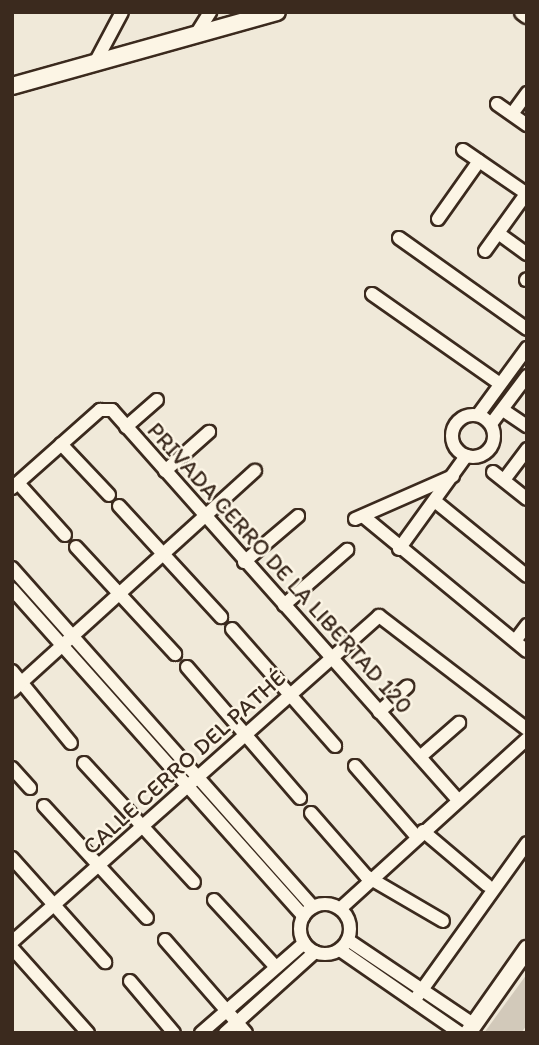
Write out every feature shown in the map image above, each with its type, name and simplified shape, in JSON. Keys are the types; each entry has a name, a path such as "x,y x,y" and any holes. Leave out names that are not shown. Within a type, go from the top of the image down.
{"main road":[{"path":"12,86 277,12"},
{"path":"467,1030 527,949"}],"street":[{"path":"96,61 122,12"},
{"path":"197,33 209,12"},
{"path":"512,114 527,93"},
{"path":"497,104 527,125"},
{"path":"464,150 526,194 485,251"},
{"path":"438,219 479,161"},
{"path":"498,233 527,254"},
{"path":"399,238 527,329"},
{"path":"372,294 500,384"},
{"path":"527,348 478,415 463,418 453,430 455,448 466,456 477,458 491,448 491,424 527,376"},
{"path":"126,427 157,400"},
{"name":"PRIVADA CERRO DE LA LIBERTAD 120","path":"61,444 108,407 458,800"},
{"path":"503,410 527,426"},
{"path":"478,415 491,424"},
{"path":"165,471 209,432"},
{"path":"65,535 15,485 61,444 109,495"},
{"path":"504,480 527,449"},
{"path":"399,549 436,502 466,456"},
{"path":"17,686 255,471"},
{"path":"493,472 527,499"},
{"path":"453,476 359,518 527,651"},
{"path":"436,502 527,576"},
{"path":"119,506 221,617"},
{"path":"244,562 298,516"},
{"path":"76,547 174,654"},
{"path":"284,605 347,550"},
{"path":"12,568 68,640 308,911 304,943 201,1033"},
{"path":"12,589 68,640"},
{"name":"CALLE CERRO DEL PATHÉ","path":"12,942 375,618 384,616 527,729"},
{"path":"514,640 527,625"},
{"path":"232,629 335,746"},
{"path":"187,667 300,797"},
{"path":"12,671 17,686 71,743"},
{"path":"379,712 407,687"},
{"path":"420,757 459,723"},
{"path":"308,911 341,908 527,739"},
{"path":"84,763 194,882"},
{"path":"355,766 420,834 487,885"},
{"path":"12,768 30,788"},
{"path":"44,806 147,918"},
{"path":"311,813 374,880 443,921"},
{"path":"414,1001 527,843"},
{"path":"12,858 104,962"},
{"path":"214,900 275,967"},
{"path":"341,908 351,928 344,945"},
{"path":"165,940 228,1009 246,1033"},
{"path":"304,943 315,952"},
{"path":"344,945 414,1001 467,1030"},
{"path":"225,1033 315,952 344,945 423,990 467,1030"},
{"path":"12,948 88,1033"},
{"path":"130,981 174,1033"}],"shaded area":[{"path":"527,974 527,1025 521,1033 484,1033"}]}
